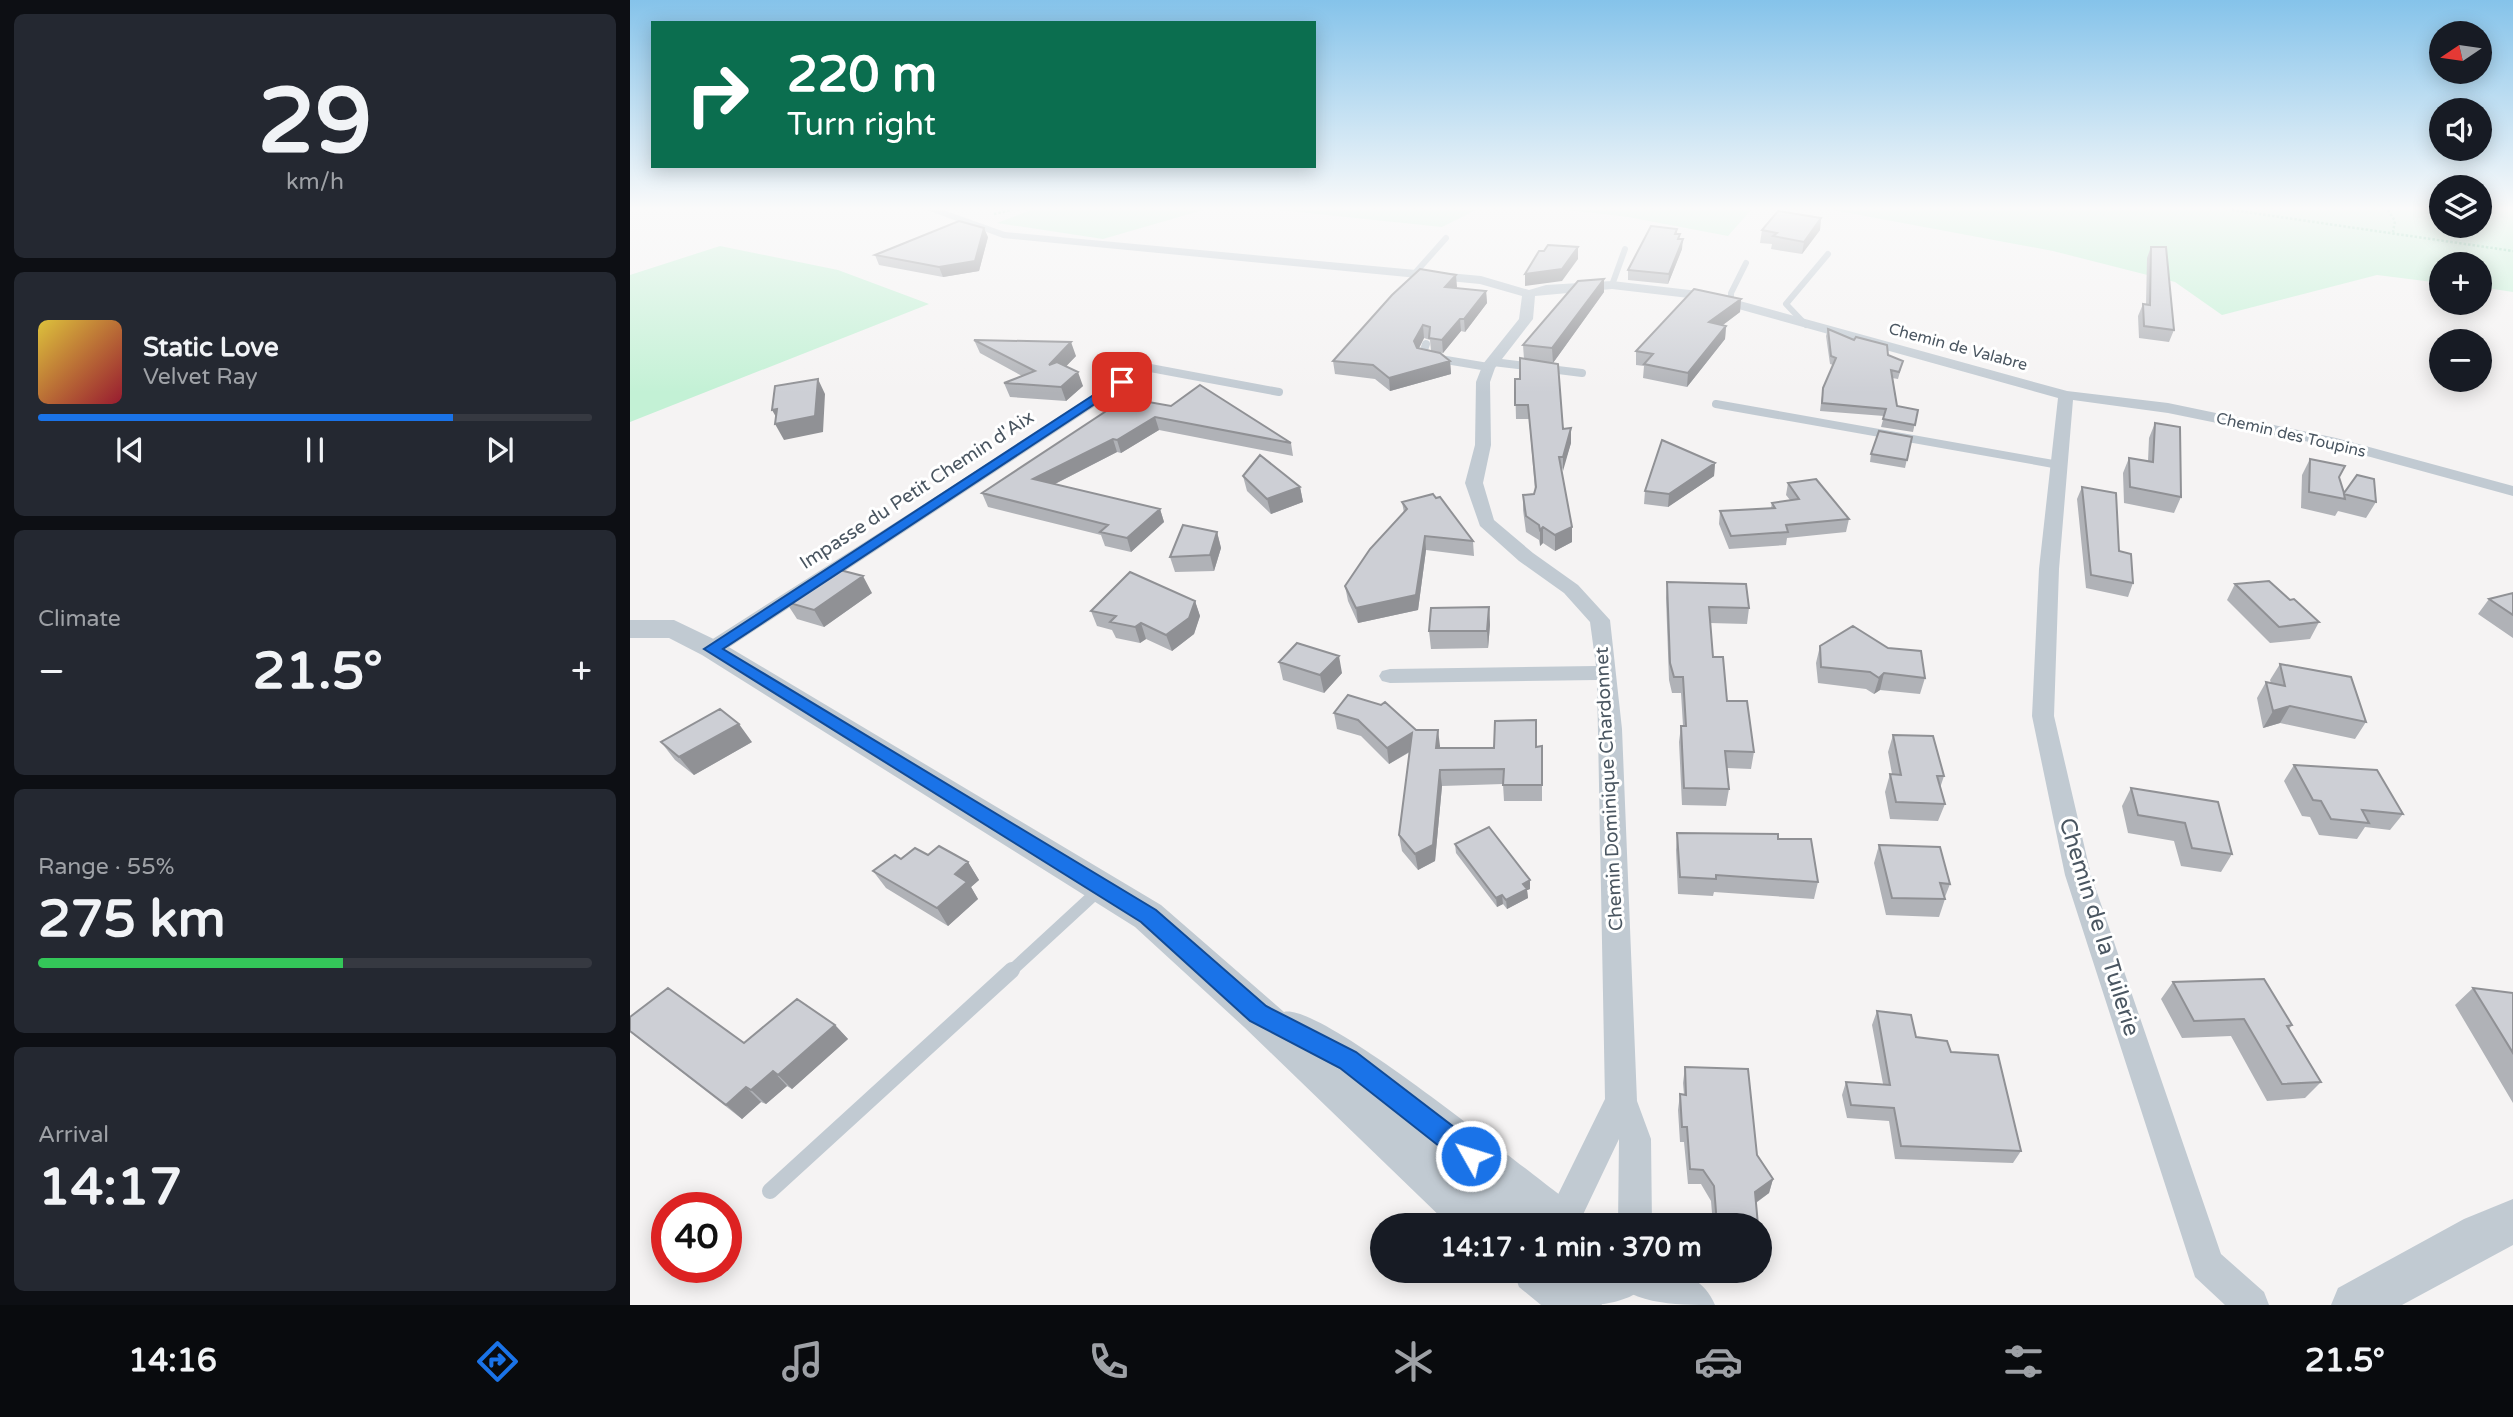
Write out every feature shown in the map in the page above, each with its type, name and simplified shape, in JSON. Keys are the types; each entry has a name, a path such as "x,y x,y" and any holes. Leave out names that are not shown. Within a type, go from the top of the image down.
{"street":[{"name":"Chemin de Valabre","path":"1381,271 1481,279 1529,294 1556,288 1612,285 1649,287 1731,302 2066,395"},
{"name":"Chemin Dominique Chardonnet","path":"1529,294 1526,319 1490,364 1483,382 1483,445 1474,483 1486,522 1526,557 1571,589 1600,620 1607,673 1621,1101 1635,1139 1635,1213"},
{"name":"Impasse du Petit Chemin d'Aix","path":"712,649 1145,367"},
{"name":"Chemin de la Tuilerie","path":"2066,395 2049,569 2043,716 2078,875 2207,1265 2251,1305"},
{"name":"Chemin des Toupins","path":"2066,395 2168,408 2336,443 2513,491"},
{"path":"630,629 674,628 712,649 1148,916 1258,1014 1469,1213"},
{"path":"1390,676 1607,673"},
{"path":"1258,1014 1348,1060 1408,1104 1543,1213"},
{"name":"Chemin Dominique Chardonnet","path":"1566,1213 1621,1101"},
{"path":"1409,1159 1443,1169 1497,1213"},
{"path":"2355,1305 2480,1235 2513,1222"},
{"path":"1565,1283 1602,1293 1617,1283"},
{"path":"1652,1283 1689,1305"}],"lane":[{"path":"1415,274 1418,271"},
{"path":"1612,285 1617,271"},
{"path":"1731,302 1731,293 1742,271"},
{"path":"1806,325 1786,304 1814,271"},
{"path":"1426,344 1422,356 1582,373"},
{"path":"1145,367 1279,392"},
{"path":"1716,404 2059,465"},
{"path":"770,1191 1103,887"}],"green space":[{"path":"643,271 840,271 929,304 630,422 630,275"},
{"path":"2131,271 2429,271 2429,282 2377,275 2222,315 2175,282"},
{"path":"2492,271 2513,271 2513,292 2492,289"}],"building":[{"path":"1418,271 1456,275 1445,287 1486,291 1464,319 1460,319 1442,340 1429,338 1430,327 1423,325 1414,341 1417,348 1440,353 1450,361 1389,378 1373,365 1333,361 1392,295"},
{"path":"1527,271 1548,271 1525,274"},
{"path":"1637,271 1670,271 1669,274"},
{"path":"2151,271 2168,271 2174,330 2144,326 2143,304 2150,305"},
{"path":"1604,279 1552,348 1523,345 1578,281"},
{"path":"1694,289 1741,299 1709,322 1726,326 1688,373 1644,364 1653,354 1636,351"},
{"path":"1828,329 1854,340 1856,337 1887,345 1888,355 1903,361 1899,372 1891,370 1897,406 1918,410 1915,425 1883,419 1886,409 1822,403 1823,388 1836,358 1831,356"},
{"path":"974,340 1071,342 1049,365 1057,362 1078,372 1061,387 1004,383 1035,371"},
{"path":"1520,358 1558,364 1563,429 1571,428 1563,457 1559,457 1572,527 1555,535 1543,527 1540,530 1539,525 1526,516 1523,495 1534,494 1536,487 1528,405 1515,405 1515,379 1520,379"},
{"path":"818,379 815,416 775,424 777,409 772,410 775,386"},
{"path":"1200,385 1291,443 1155,417 1117,440 1113,439 1033,479 1160,509 1127,538 1100,532 1108,525 982,493 1126,398 1171,406"},
{"path":"2155,423 2180,427 2181,497 2130,487 2129,458 2153,462"},
{"path":"1879,431 1912,437 1907,460 1871,454"},
{"path":"1662,440 1715,463 1669,494 1645,491"},
{"path":"1260,455 1300,487 1267,499 1243,476"},
{"path":"2310,459 2345,466 2339,477 2344,493 2357,475 2374,479 2376,502 2344,494 2345,499 2309,492"},
{"path":"1816,479 1849,519 1786,525 1788,532 1731,536 1720,511 1775,508 1772,503 1799,499 1788,483"},
{"path":"2082,487 2116,493 2119,551 2131,554 2133,583 2091,575"},
{"path":"1433,494 1436,498 1440,497 1473,541 1425,536 1416,595 1356,608 1345,586 1370,549 1407,509 1402,502"},
{"path":"1183,525 1217,532 1210,555 1170,557"},
{"path":"836,569 863,576 814,610 786,602"},
{"path":"1130,572 1195,601 1189,618 1166,635 1141,623 1135,627 1110,622 1116,616 1091,611"},
{"path":"2269,581 2319,622 2279,627 2235,584"},
{"path":"1667,582 1746,584 1749,608 1709,607 1713,657 1723,657 1727,701 1747,701 1754,752 1725,751 1729,789 1684,788 1681,726 1686,726 1683,677 1674,677 1670,663"},
{"path":"2513,593 2513,615 2489,599"},
{"path":"1489,607 1487,631 1429,631 1431,608"},
{"path":"1853,626 1888,648 1921,651 1925,678 1884,673 1879,678 1870,672 1821,667 1820,646"},
{"path":"1297,643 1339,656 1320,675 1279,662"},
{"path":"2280,664 2351,677 2366,722 2290,706 2273,711 2266,682 2285,686"},
{"path":"1348,695 1381,705 1385,702 1416,730 1438,730 1436,748 1494,748 1495,721 1536,720 1536,747 1542,746 1542,785 1503,785 1504,769 1440,770 1433,845 1415,854 1399,835 1412,733 1387,748 1358,720 1334,713"},
{"path":"720,709 739,724 679,757 661,742"},
{"path":"1893,735 1933,736 1944,776 1937,776 1945,804 1896,802 1890,774 1901,775"},
{"path":"2294,765 2377,770 2403,814 2362,810 2369,823 2331,819 2321,801 2313,800"},
{"path":"2131,788 2218,802 2232,854 2192,848 2185,823 2138,815"},
{"path":"1489,827 1530,880 1523,884 1527,889 1506,900 1502,895 1496,898 1455,844"},
{"path":"1677,833 1778,834 1778,839 1811,839 1818,882 1716,875 1716,879 1680,877"},
{"path":"1879,845 1940,847 1950,884 1940,883 1945,899 1892,898"},
{"path":"939,846 968,862 955,874 967,882 937,908 873,871 895,855 901,859 915,848 928,855"},
{"path":"2264,979 2292,1025 2287,1026 2321,1082 2282,1084 2244,1019 2194,1021 2173,982"},
{"path":"668,988 744,1043 797,999 835,1025 778,1075 773,1071 751,1090 746,1087 726,1105 630,1031 630,1017"},
{"path":"2473,988 2513,993 2513,1053"},
{"path":"1877,1011 1911,1015 1916,1037 1947,1041 1951,1052 1998,1055 2021,1151 1901,1146 1894,1108 1851,1105 1846,1082 1890,1085"},
{"path":"1685,1067 1748,1069 1757,1155 1773,1179 1755,1192 1757,1213 1716,1213 1714,1186 1703,1170 1690,1169 1687,1127 1682,1127 1680,1094 1686,1095"}],"route":[{"path":"1122,382 712,649 809,711 1148,916 1258,1014 1348,1060 1408,1104 1471,1156"}]}
